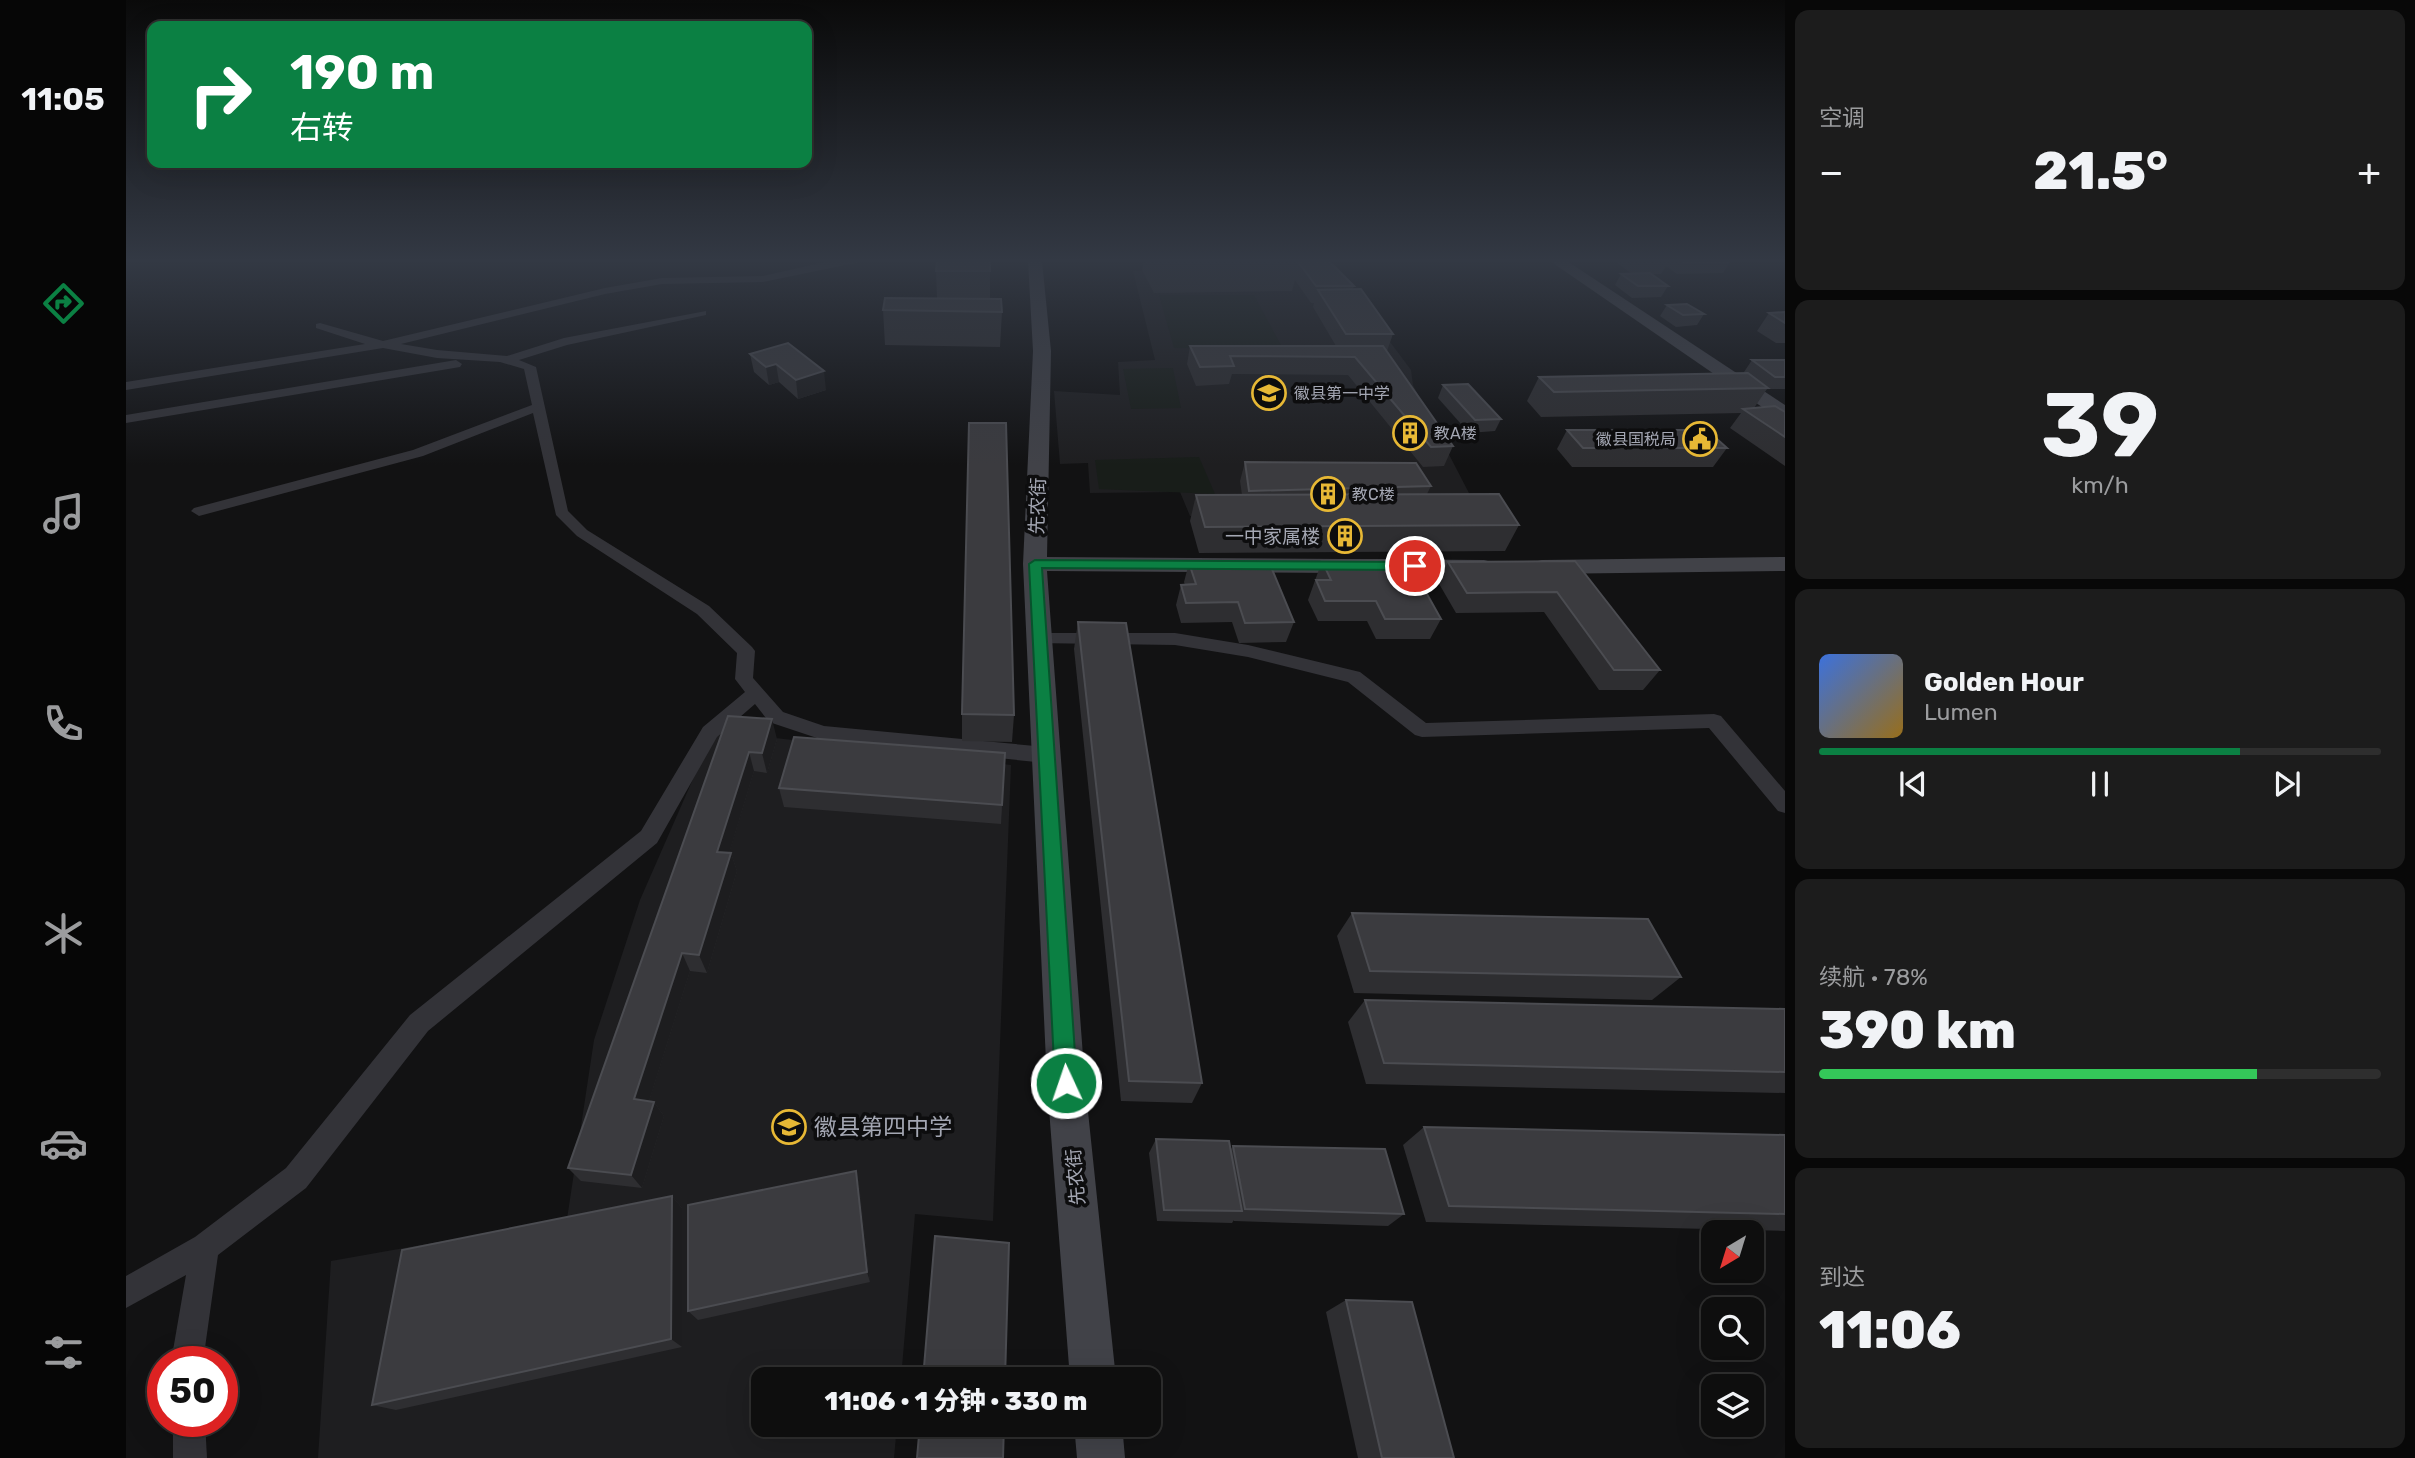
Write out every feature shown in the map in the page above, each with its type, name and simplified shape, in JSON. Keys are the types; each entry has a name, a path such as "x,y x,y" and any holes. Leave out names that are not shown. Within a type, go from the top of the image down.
{"main road":[{"name":"先农街","path":"1040,329 1042,351 1035,564 1066,1083 1092,1367"},
{"path":"1658,329 1785,414"},
{"path":"1035,564 1513,567 1785,564"},
{"path":"1099,1437 1101,1458"}],"street":[{"path":"331,329 437,354 506,360 530,368"},
{"path":"126,386 386,344 448,329"},
{"path":"506,360 577,339 625,329"},
{"path":"126,419 450,364 486,363 530,368"},
{"path":"530,368 561,512 582,533 703,610 746,651 744,679 775,717 823,733 1046,755"},
{"path":"199,511 418,453 540,406"},
{"path":"1040,639 1175,639 1261,654 1354,677 1422,730 1714,721 1785,805"},
{"path":"126,1293 205,1247 296,1178 419,1023 649,837 710,732 756,693"},
{"path":"190,1346 205,1247"},
{"path":"189,1437 190,1458"}],"shaded area":[{"name":"徽县第一中学","path":"1147,329 1380,329 1411,370 1413,385 1470,495 1434,512 1190,516 1180,492 1090,493 1088,463 1060,464 1054,391 1120,395 1118,362 1155,360"},
{"path":"1169,329 1272,329 1283,349 1174,348"},
{"path":"1173,368 1181,408 1131,409 1123,369"},
{"path":"1199,457 1215,494 1099,489 1095,460"},
{"name":"徽县第四中学","path":"714,731 1011,765 993,1221 915,1214 902,1367 751,1367 751,1437 896,1437 894,1458 318,1458 331,1261 567,1219 594,1040 640,900"}],"building":[{"path":"1343,329 1389,329 1393,334 1346,334"},
{"path":"788,343 824,371 796,380 776,364 766,367 750,354"},
{"path":"1190,346 1383,346 1453,446 1431,447 1355,357 1230,356 1234,366 1200,367"},
{"path":"1752,360 1785,360 1785,377 1775,377"},
{"path":"1748,373 1768,388 1554,392 1539,377"},
{"path":"1468,384 1501,419 1475,420 1443,385"},
{"path":"1775,406 1785,412 1785,437 1743,409"},
{"path":"969,423 1006,423 1014,715 962,714"},
{"path":"1567,430 1707,430 1727,448 1583,448"},
{"path":"1245,462 1416,463 1431,486 1249,491"},
{"path":"1499,494 1519,525 1205,527 1196,495"},
{"path":"1408,560 1441,619 1385,619 1376,601 1325,601 1316,580 1331,580 1322,561"},
{"path":"1575,561 1660,670 1614,670 1557,592 1467,593 1448,562"},
{"path":"1269,562 1294,622 1245,623 1238,602 1186,603 1181,585 1196,584 1189,563"},
{"path":"1078,622 1126,623 1202,1083 1129,1081"},
{"path":"728,716 772,719 762,753 749,752 717,852 731,853 699,955 682,953 634,1099 654,1102 631,1175 568,1168"},
{"path":"794,737 1005,753 1002,805 779,788"},
{"path":"1352,913 1648,919 1681,977 1370,971"},
{"path":"1365,1000 1785,1009 1785,1072 1384,1063"},
{"path":"1424,1127 1785,1135 1785,1214 1449,1206"},
{"path":"1156,1139 1229,1141 1242,1211 1164,1210"},
{"path":"1233,1146 1385,1149 1404,1214 1245,1209"},
{"path":"856,1171 867,1272 688,1311 688,1205"},
{"path":"672,1196 671,1339 372,1405 402,1250"},
{"path":"935,1236 1009,1243 1005,1367 924,1367"},
{"path":"1346,1300 1412,1302 1454,1458 1382,1458"},
{"path":"919,1437 1004,1437 1003,1458 917,1458"}],"place":[{"name":"徽县第一中学","path":"1269,393"},
{"name":"教A楼","path":"1410,433"},
{"name":"徽县国税局","path":"1700,439"},
{"name":"教C楼","path":"1328,494"},
{"name":"一中家属楼","path":"1345,536"},
{"name":"徽县第四中学","path":"789,1127"}],"route":[{"path":"1066,1083 1035,564 1415,566"}]}
